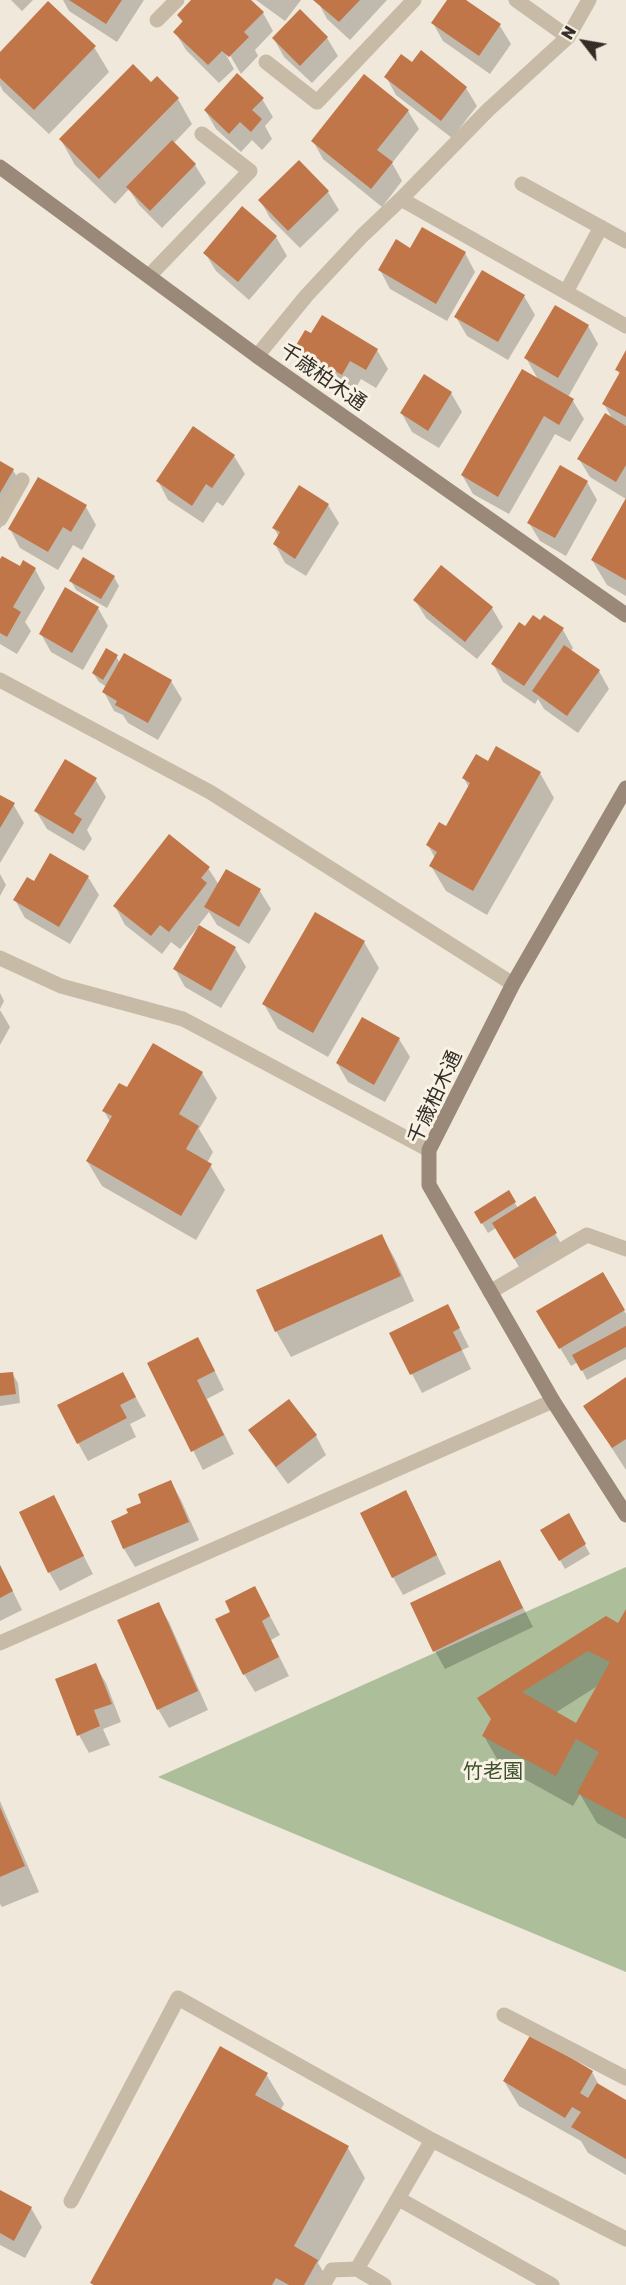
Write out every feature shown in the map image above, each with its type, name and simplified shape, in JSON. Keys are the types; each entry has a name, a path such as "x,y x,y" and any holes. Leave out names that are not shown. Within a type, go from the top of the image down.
{"street":[{"path":"157,20 177,0"},
{"path":"266,63 317,102 414,0"},
{"path":"516,0 568,37"},
{"path":"257,356 307,295 362,236 488,110 568,37 589,0"},
{"path":"149,276 250,171 201,134"},
{"name":"千歳柏木通","path":"0,167 257,356 626,615"},
{"path":"522,184 626,241"},
{"path":"401,199 626,326"},
{"path":"566,292 601,227"},
{"path":"0,519 22,480"},
{"path":"0,680 210,792 513,984"},
{"name":"千歳柏木通","path":"626,788 513,984 429,1150 429,1185 553,1401 626,1515"},
{"path":"0,958 61,986 183,1019 429,1150"},
{"path":"490,1292 587,1235 626,1250"},
{"path":"0,1643 553,1401"},
{"path":"70,2201 178,1998 432,2140 626,2238"},
{"path":"504,2015 626,2078"},
{"path":"357,2269 432,2140"},
{"path":"399,2199 552,2285"},
{"path":"323,2285 332,2270 357,2269 384,2285"}],"green space":[{"name":"竹老園","path":"626,1567 626,1972 158,1777"}],"building":[{"path":"69,0 122,0 106,24"},
{"path":"191,0 251,0 264,12 244,32 249,37 229,57 222,51 208,65 173,32 183,21 177,15"},
{"path":"313,0 360,0 339,22"},
{"path":"447,0 466,0 501,24 479,56 431,23"},
{"path":"48,1 96,46 34,110 0,78 0,52"},
{"path":"300,9 328,37 300,66 272,38"},
{"path":"421,50 467,87 441,121 384,77 401,54 412,62"},
{"path":"133,64 151,82 157,76 179,98 99,179 59,139"},
{"path":"237,73 264,98 252,110 262,119 251,132 240,122 229,134 204,110"},
{"path":"364,74 409,110 377,150 393,162 371,189 311,141"},
{"path":"172,140 196,164 150,211 126,187"},
{"path":"299,160 329,191 288,231 258,200"},
{"path":"242,206 277,236 238,282 203,253"},
{"path":"422,227 466,252 436,304 378,270 396,239 410,248"},
{"path":"482,270 525,295 498,342 454,317"},
{"path":"555,305 589,325 558,378 524,358"},
{"path":"322,315 378,349 366,370 350,361 342,375 295,347 305,330 311,333"},
{"path":"626,350 626,417 602,404 620,372 615,370"},
{"path":"522,369 574,399 559,425 544,416 498,497 461,475"},
{"path":"424,374 452,392 428,431 400,413"},
{"path":"605,413 626,426 626,465 616,482 577,459"},
{"path":"193,426 235,455 212,488 206,484 192,506 156,481"},
{"path":"0,461 14,469 0,493"},
{"path":"560,465 588,481 555,538 527,523"},
{"path":"38,477 87,505 71,532 63,527 48,552 8,529"},
{"path":"299,485 329,504 295,559 273,544 280,532 272,528"},
{"path":"626,498 626,580 591,560"},
{"path":"2,556 20,566 23,560 36,568 13,607 21,612 7,637 0,633 0,559"},
{"path":"83,557 115,576 101,599 69,581"},
{"path":"441,565 493,607 465,642 413,600"},
{"path":"65,587 99,607 72,653 39,634"},
{"path":"533,615 540,620 544,615 564,628 524,686 491,664 519,622 525,626"},
{"path":"564,645 600,670 567,716 532,691"},
{"path":"106,648 118,655 103,680 92,673"},
{"path":"124,653 172,680 148,723 115,705 117,701 102,692"},
{"path":"496,746 541,772 473,891 429,866 437,852 426,845 439,822 446,826 470,783 462,778 476,754 488,761"},
{"path":"65,759 97,778 74,814 82,819 73,834 34,811"},
{"path":"0,795 15,803 0,828"},
{"path":"169,834 210,867 201,878 207,883 169,932 160,925 151,936 113,906"},
{"path":"50,853 89,876 59,927 13,900 27,877 34,881"},
{"path":"226,869 261,889 239,927 204,907"},
{"path":"315,912 365,941 313,1033 262,1004"},
{"path":"199,925 236,947 211,991 173,969"},
{"path":"362,1017 400,1038 374,1085 336,1063"},
{"path":"153,1043 203,1072 179,1114 199,1126 186,1149 212,1164 181,1216 86,1161 112,1116 102,1111 119,1083 127,1087"},
{"path":"509,1190 516,1202 481,1224 474,1212"},
{"path":"535,1196 557,1233 514,1259 492,1223"},
{"path":"382,1234 401,1276 275,1332 256,1290"},
{"path":"603,1272 625,1310 559,1349 536,1311"},
{"path":"448,1304 460,1328 453,1332 462,1350 410,1375 389,1333"},
{"path":"626,1326 626,1347 581,1371 572,1355"},
{"path":"198,1337 215,1371 197,1380 224,1435 191,1452 147,1363"},
{"path":"13,1372 16,1394 0,1396 0,1373"},
{"path":"123,1372 136,1397 120,1405 127,1418 77,1444 57,1405"},
{"path":"626,1377 626,1439 612,1448 583,1406"},
{"path":"289,1399 317,1435 276,1467 248,1430"},
{"path":"171,1480 189,1522 123,1549 111,1521 128,1513 126,1509 141,1503 138,1494"},
{"path":"406,1490 437,1555 392,1578 360,1513"},
{"path":"54,1495 84,1556 48,1573 19,1512"},
{"path":"569,1513 586,1544 559,1561 540,1530"},
{"path":"500,1560 523,1608 433,1652 410,1603"},
{"path":"0,1565 13,1591 0,1598"},
{"path":"255,1586 270,1616 262,1621 279,1657 243,1675 215,1619 230,1612 225,1601"},
{"path":"159,1602 198,1691 157,1710 117,1620"},
{"name":"竹老園","path":"626,1609 626,1819 577,1793 599,1752 576,1739 556,1776 482,1736 491,1719 477,1698 606,1616 618,1623","holes":["588,1651 610,1662 576,1723 522,1692"]},
{"path":"96,1663 112,1704 94,1710 100,1726 77,1736 55,1679"},
{"path":"0,1807 25,1866 0,1877"},
{"path":"531,2034 593,2071 580,2093 588,2098 597,2083 626,2100 626,2159 571,2127 581,2112 572,2107 565,2118 503,2081"},
{"path":"220,2046 268,2073 255,2095 349,2146 294,2246 318,2260 304,2285 289,2285 276,2278 272,2285 94,2285 90,2283"},
{"path":"0,2190 32,2207 14,2241 0,2233"}]}
